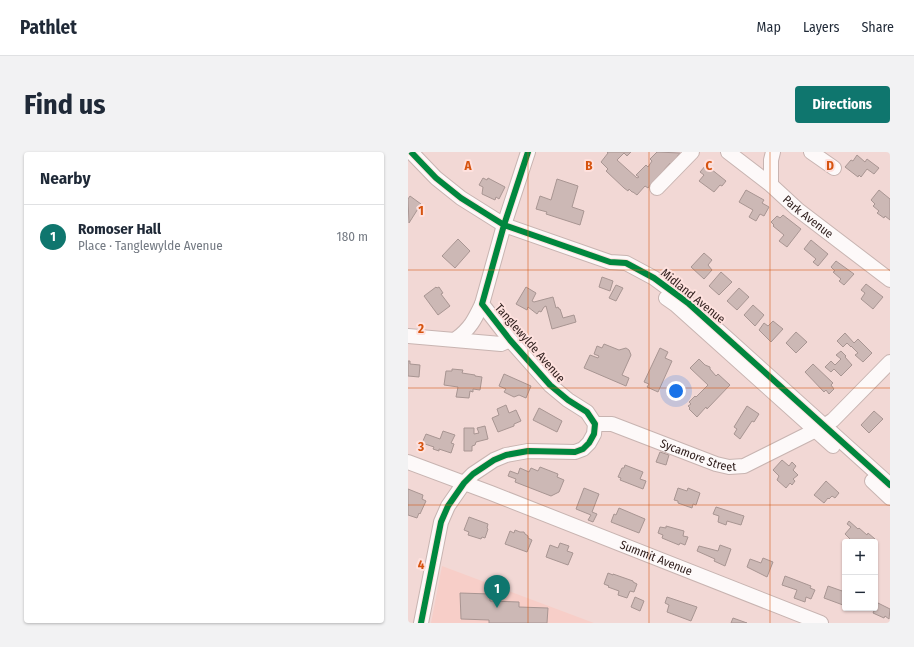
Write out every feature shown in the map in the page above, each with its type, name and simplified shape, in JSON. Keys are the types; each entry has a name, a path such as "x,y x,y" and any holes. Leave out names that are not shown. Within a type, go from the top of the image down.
{"street":[{"name":"Midland Avenue","path":"411,152 436,178 462,198 504,226"},
{"name":"Tanglewylde Avenue","path":"528,152 504,226 482,304 510,340 550,385 568,400 586,412 595,424"},
{"path":"657,188 692,152"},
{"name":"Park Avenue","path":"728,152 771,185 797,209 890,280"},
{"path":"811,152 834,168"},
{"path":"746,166 762,164 772,156"},
{"path":"771,185 772,156"},
{"name":"Midland Avenue","path":"408,160 430,183 457,205 485,223 504,226 610,262 626,263 654,278 688,302 890,498"},
{"path":"456,339 466,332 482,304"},
{"path":"408,336 501,344 510,340"},
{"name":"Sycamore Street","path":"595,424 612,424 716,464 729,467 744,466 833,420 890,362"},
{"path":"408,620 421,623 441,522 448,506 464,483 484,467 500,457 517,452 575,452 583,449 589,443 594,434 595,424"},
{"name":"Midland Avenue","path":"819,428 890,485"},
{"name":"Summit Avenue","path":"408,462 491,493 821,623"},
{"path":"484,467 485,484 491,493"}],"shaded area":[{"path":"442,566 594,623 431,623"}],"building":[{"path":"607,152 631,152 627,156 624,153 617,160 637,178 639,177 636,175 646,165 648,167 652,161 650,159 657,152 680,153 672,165 670,163 664,170 665,172 659,179 658,177 654,181 653,185 651,184 648,188 645,186 637,195 629,189 628,191 624,188 606,171 608,169 601,162 608,153"},
{"path":"857,155 865,162 867,159 879,168 874,174 867,169 861,177 859,175 858,177 845,167 851,160 853,161"},
{"path":"706,165 726,181 714,192 699,181 704,175 700,172"},
{"path":"483,178 487,180 488,178 505,187 499,199 496,197 495,200 482,194 483,187 479,185"},
{"path":"557,179 578,186 572,207 584,211 580,225 546,214 547,212 536,209 540,196 551,200"},
{"path":"746,190 764,200 762,203 769,207 764,216 760,214 756,221 749,217 753,210 739,202"},
{"path":"879,190 890,199 890,220 877,213 879,211 873,206 875,204 871,200"},
{"path":"410,196 421,204 409,223 408,199"},
{"path":"783,215 801,229 787,247 779,241 784,235 773,226 774,225 771,222 777,216 780,218"},
{"path":"458,239 470,251 455,268 442,256"},
{"path":"811,240 828,254 818,266 813,262 816,259 804,249"},
{"path":"704,253 712,260 708,265 712,270 704,279 691,267"},
{"path":"836,261 854,274 844,285 839,281 841,279 833,272 835,271 831,267"},
{"path":"721,272 732,282 719,295 709,286"},
{"path":"602,277 613,281 610,291 599,287"},
{"path":"866,284 883,297 873,309 861,299 865,293 861,290"},
{"path":"616,285 623,288 616,301 609,298"},
{"path":"436,287 439,287 443,293 441,294 450,306 438,315 424,296"},
{"path":"526,287 536,293 532,301 534,302 553,297 556,308 558,307 560,309 563,318 574,315 576,322 552,329 546,306 537,314 528,307 527,310 516,304"},
{"path":"739,288 749,297 737,310 727,301"},
{"path":"753,305 764,315 755,326 744,315"},
{"path":"773,321 783,329 771,342 759,330 764,323 768,326"},
{"path":"796,332 807,342 796,353 786,343"},
{"path":"845,333 854,343 858,339 872,353 863,362 855,355 858,353 851,346 847,343 843,347 837,341"},
{"path":"604,344 619,350 626,348 629,350 631,355 622,375 629,378 626,386 584,368 590,355 598,358 599,356 594,354 597,346 602,348"},
{"path":"660,348 668,352 665,358 672,361 658,392 647,387 649,384 644,382"},
{"path":"841,351 852,365 841,376 834,369 831,372 825,367 831,361 835,365 841,359 836,355"},
{"path":"699,359 705,365 710,367 716,376 718,374 730,385 707,409 706,407 697,417 689,409 690,408 688,406 691,404 689,402 708,385 690,368"},
{"path":"408,361 410,361 410,364 420,365 419,377 408,376"},
{"path":"813,364 833,383 831,385 834,389 829,394 826,390 824,392 805,372"},
{"path":"452,369 463,370 462,373 482,377 480,390 473,389 473,392 470,391 469,398 456,397 458,387 444,385 446,371 452,371"},
{"path":"504,374 531,386 526,398 519,395 514,397 504,392 506,389 499,386"},
{"path":"506,405 509,413 516,410 521,421 514,424 514,426 498,432 492,418 499,415 497,409"},
{"path":"747,406 759,414 754,422 752,421 740,439 734,434 737,429 734,427"},
{"path":"539,408 562,421 557,432 533,420"},
{"path":"874,411 883,419 869,433 861,425"},
{"path":"485,426 488,439 476,442 475,445 472,446 472,451 464,451 464,428 474,428 474,434 479,433 477,428"},
{"path":"443,431 455,435 451,443 454,444 451,453 439,449 439,451 433,449 434,447 422,443 426,434 440,439"},
{"path":"660,452 669,455 666,465 656,462"},
{"path":"782,460 789,466 792,462 796,466 793,470 798,475 793,479 795,481 792,485 790,483 786,488 777,480 779,476 773,470"},
{"path":"625,465 643,472 640,479 646,481 643,489 620,480 621,478 618,477"},
{"path":"540,467 558,474 557,477 564,480 559,492 551,496 515,482 516,479 508,476 510,471 518,474 520,468 529,472 531,468 538,471"},
{"path":"826,481 839,493 835,498 832,496 829,499 828,498 824,503 814,495"},
{"path":"584,488 599,494 592,512 597,514 593,522 588,520 591,515 576,509"},
{"path":"678,488 687,491 688,488 700,493 696,505 693,504 692,508 674,500"},
{"path":"408,489 423,495 422,499 426,501 417,518 408,515"},
{"path":"716,507 744,516 741,525 727,521 726,525 718,522 719,516 713,514"},
{"path":"619,508 645,519 639,533 611,522 614,514 616,515"},
{"path":"469,517 488,524 485,538 482,537 481,539 468,535 469,532 464,530"},
{"path":"849,521 858,529 859,528 867,535 868,533 875,539 850,539 845,534 851,527 847,524"},
{"path":"666,526 684,531 683,536 688,537 685,545 680,543 679,545 662,538 663,535 658,533 660,527 666,528"},
{"path":"515,530 524,532 528,538 532,540 527,552 505,544 510,531 514,533"},
{"path":"560,543 569,546 567,551 573,553 568,565 546,557 550,545 558,548"},
{"path":"720,545 731,549 725,566 714,561 715,559 697,551 699,546 718,551"},
{"path":"763,558 773,562 767,577 747,567 750,559 761,563"},
{"path":"608,573 633,581 637,584 634,592 630,591 627,598 618,595 619,591 604,584"},
{"path":"785,576 811,586 810,588 815,590 811,599 806,597 805,602 794,598 797,590 782,585"},
{"path":"828,586 842,591 842,605 824,598"},
{"path":"460,593 490,594 490,601 519,602 519,607 548,608 547,623 489,623 489,620 461,619"},
{"path":"635,597 644,601 640,611 631,607"},
{"path":"667,597 697,607 691,621 667,612 669,605 665,603"},
{"path":"878,603 890,609 889,619 885,616 884,618 873,613 874,611 878,611"},
{"path":"733,618 747,623 731,623"}],"cycle path":[{"path":"411,152 436,178 461,198 504,225 610,262 626,263 654,278 688,303 890,485"},
{"path":"421,623 441,522 448,506 464,483 473,474 494,460 506,455 528,451 575,452 583,449 589,443 594,434 595,424 587,412 568,400 550,385 510,340 482,304 504,225 528,152"}],"place":[{"name":"Romoser Hall","path":"497,608"}]}
